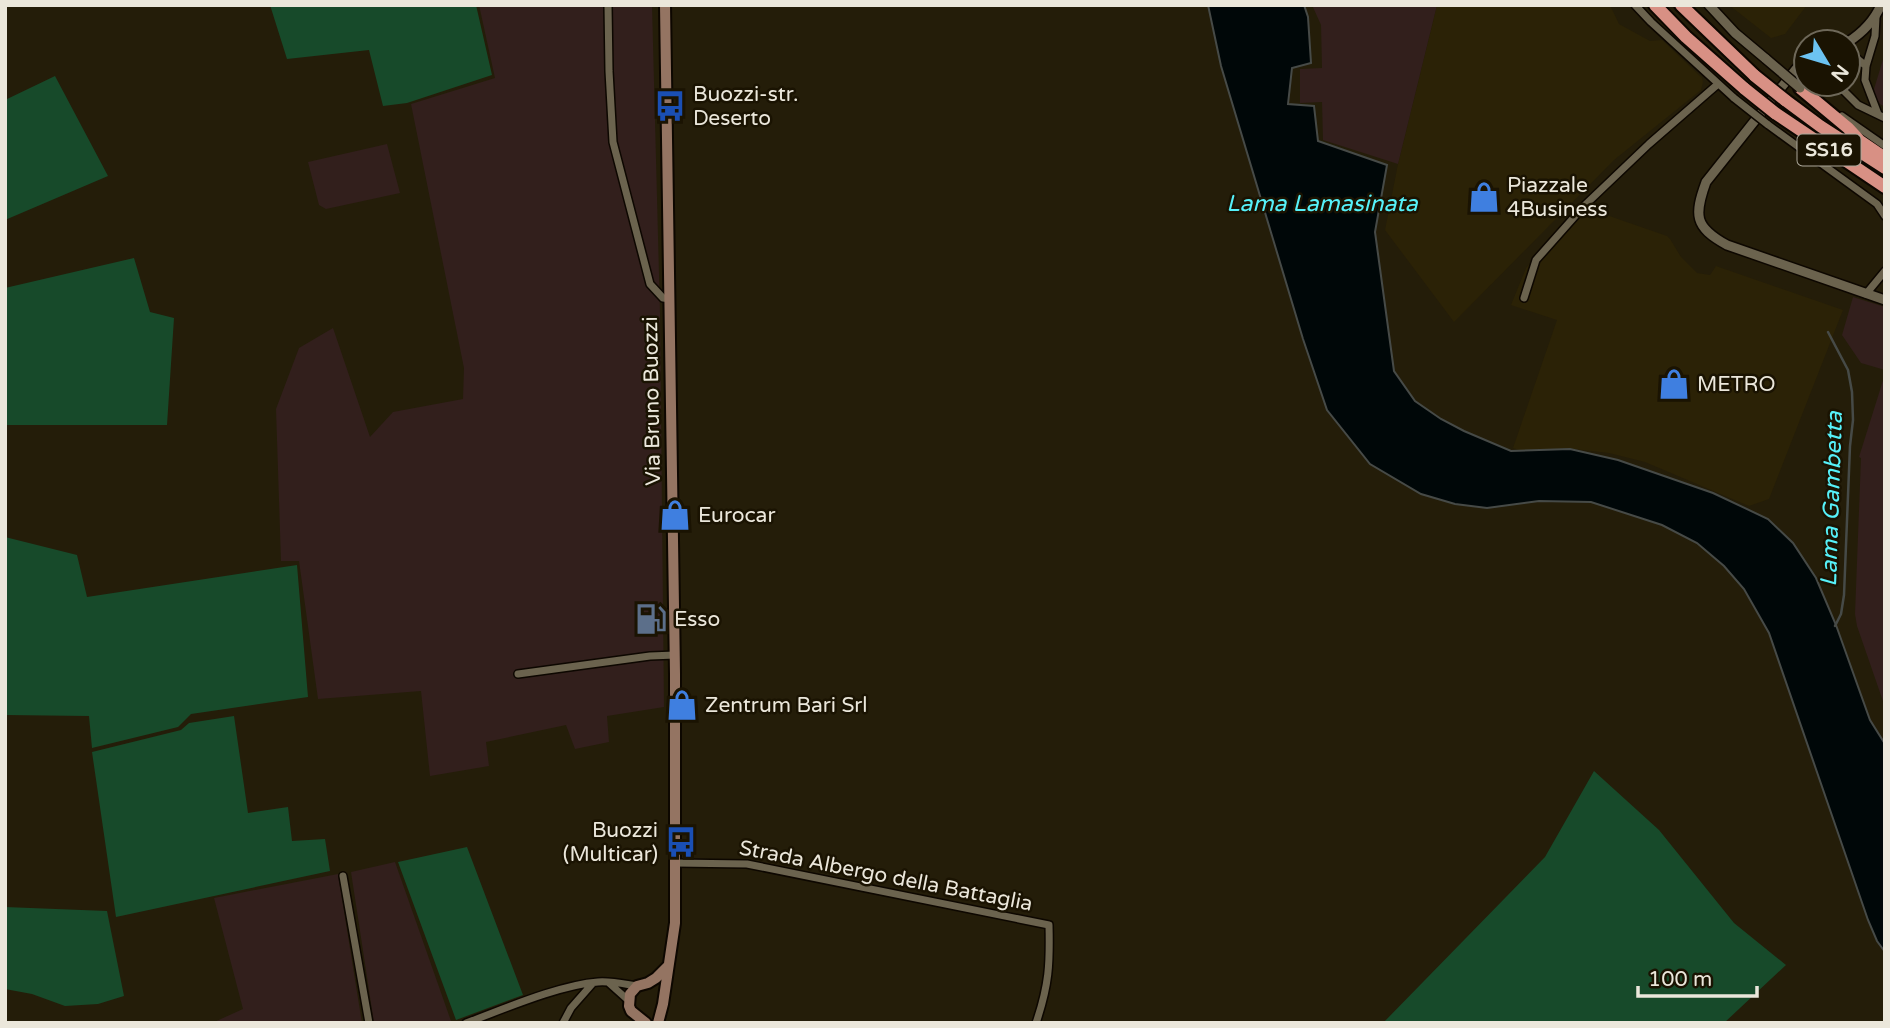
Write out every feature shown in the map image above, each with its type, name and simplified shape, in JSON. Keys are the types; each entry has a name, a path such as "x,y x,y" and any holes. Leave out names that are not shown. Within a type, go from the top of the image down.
{"highway":[{"name":"SS16","path":"1655,5 1704,53 1774,113 1885,187"},
{"name":"SS16","path":"1681,5 1755,76 1785,100 1885,168"},
{"path":"1810,98 1840,121 1860,141 1885,158"}],"main road":[{"name":"Via Bruno Buozzi","path":"658,1023 675,923 675,655 665,5"},
{"path":"643,984 658,988 662,1004 652,1017 643,1020 631,1011 628,1000 633,989 643,984 656,978 670,964"}],"street":[{"path":"608,5 614,142 650,284 663,298 670,299"},
{"path":"1635,5 1734,98 1877,204 1885,216"},
{"path":"1709,5 1735,33 1792,81"},
{"path":"1881,5 1876,17 1875,36 1866,66 1865,80 1882,116"},
{"path":"1862,31 1876,17"},
{"path":"1862,63 1866,66"},
{"path":"1792,74 1706,182 1699,202 1698,216 1705,230 1727,245 1866,294 1883,297"},
{"path":"1524,298 1536,260 1584,206 1718,84"},
{"path":"1815,98 1885,146"},
{"path":"1850,98 1858,105 1882,116"},
{"path":"1866,294 1885,271"},
{"path":"518,674 675,655"},
{"name":"Strada Albergo della Battaglia","path":"675,863 747,864 1049,925 1049,978 1036,1023"},
{"path":"343,876 369,1023"},
{"path":"466,1023 565,989 608,982 643,984"},
{"path":"608,982 628,1000"},
{"path":"563,1023 571,1008 593,983"},
{"path":"565,989 571,996 571,1008"}],"shaded area":[{"path":"479,5 652,5 660,313 664,707 607,716 609,742 575,749 566,725 486,742 489,766 430,776 421,691 318,699 299,561 281,561 276,409 299,348 333,328 370,437 393,412 463,399 464,368 411,104 495,78"},
{"path":"1312,5 1437,5 1398,164 1323,140 1322,102 1300,103 1300,69 1322,68 1321,25"},
{"name":"Piazzale 4Business","path":"1437,5 1610,5 1619,24 1650,41 1662,40 1703,82 1701,90 1614,160 1454,322 1385,230 1398,164"},
{"path":"1729,5 1807,5 1785,34 1771,38"},
{"path":"1885,53 1885,107 1875,97 1874,89"},
{"path":"387,144 400,193 326,209 319,205 308,162"},
{"name":"METRO","path":"1583,204 1592,210 1667,236 1681,257 1697,273 1710,275 1716,266 1843,310 1769,499 1749,506 1645,462 1609,453 1574,449 1522,451 1513,448 1557,320 1511,305 1526,268"},
{"path":"1853,297 1885,307 1885,370 1861,363 1842,335"},
{"path":"1885,374 1885,707 1855,614 1859,457"},
{"path":"395,862 451,1021 445,1023 374,1023 351,872"},
{"path":"338,874 362,1023 212,1023 243,1009 214,898"}],"green space":[{"path":"270,5 476,5 492,75 407,103 383,106 369,50 287,59"},
{"path":"55,76 108,176 5,220 5,100"},
{"path":"134,258 150,312 174,318 167,425 5,425 5,288"},
{"path":"5,537 77,555 87,597 297,565 308,697 191,714 178,727 92,748 89,716 5,715"},
{"path":"234,716 248,813 288,807 292,841 325,839 330,871 116,917 92,752 181,730 189,723"},
{"path":"1594,771 1659,830 1734,923 1786,965 1724,1023 1383,1023 1545,857"},
{"path":"467,847 523,995 456,1020 398,862"},
{"path":"5,907 107,911 124,996 98,1004 65,1006 32,994 5,989"}],"water":[{"name":"Lama Lamasinata","path":"1208,5 1304,5 1308,17 1311,63 1292,68 1288,104 1314,106 1318,141 1387,165 1375,232 1394,371 1415,401 1464,431 1511,451 1570,449 1618,460 1713,493 1768,519 1793,543 1816,578 1870,720 1885,744 1885,952 1868,920 1769,633 1744,589 1724,566 1697,543 1662,525 1591,502 1539,501 1487,508 1455,504 1421,494 1370,464 1327,410 1221,66"}],"waterway":[{"name":"Lama Gambetta","path":"1828,332 1848,370 1853,420 1844,595 1841,614 1835,626"}],"place":[{"name":"Buozzi-str. Deserto","path":"670,106"},
{"name":"Piazzale 4Business","path":"1484,197"},
{"name":"METRO","path":"1674,384"},
{"name":"Eurocar","path":"675,515"},
{"name":"Esso","path":"651,619"},
{"name":"Zentrum Bari Srl","path":"682,705"},
{"name":"Buozzi (Multicar)","path":"681,842"}]}
